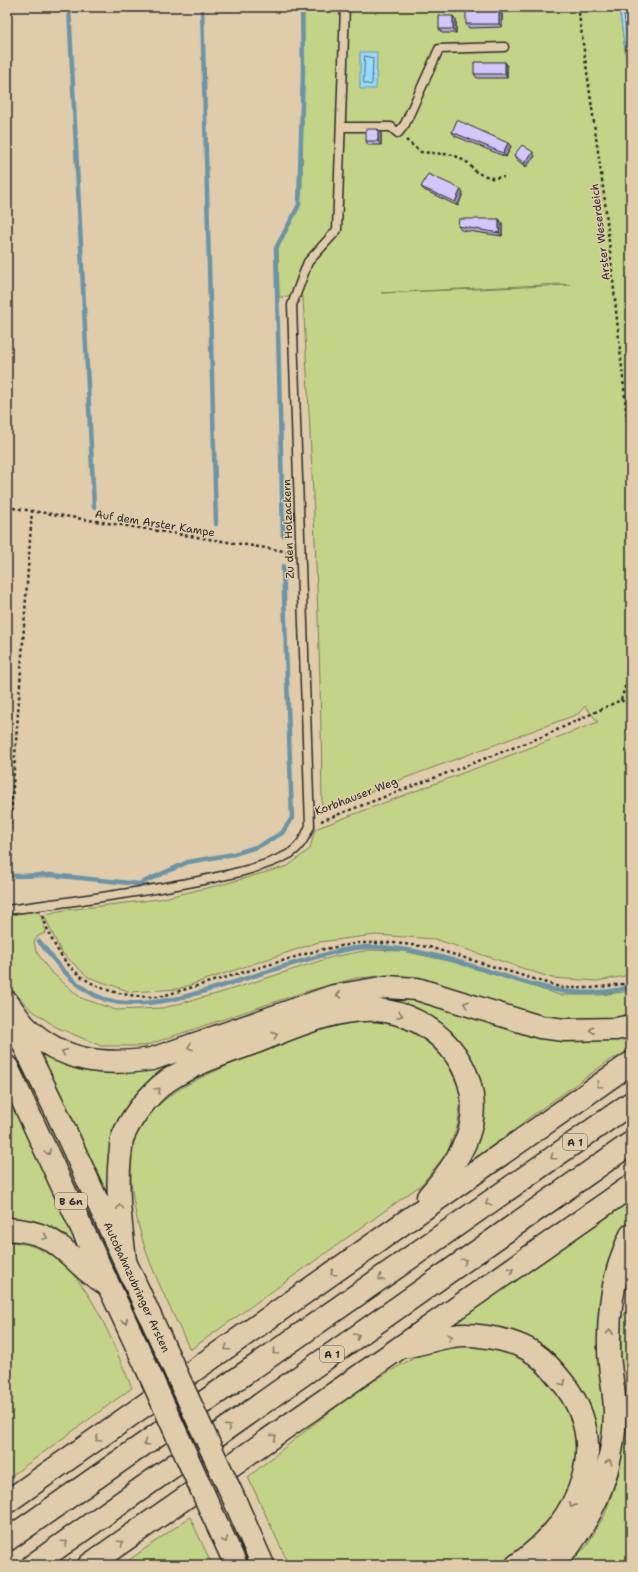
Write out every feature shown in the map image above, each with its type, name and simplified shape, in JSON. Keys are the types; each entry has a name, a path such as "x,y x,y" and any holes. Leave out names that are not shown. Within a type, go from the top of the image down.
{"highway":[{"path":"7,1002 25,1026 57,1049 75,1057 107,1063 123,1063 152,1059 334,996 387,987 417,989 540,1026 572,1030 631,1026"},
{"name":"Autobahnzubringer Arsten","path":"7,1010 125,1260 263,1565"},
{"path":"125,1260 118,1174 122,1140 140,1108 166,1082 196,1064 311,1021 353,1011 376,1010 400,1014 419,1022 437,1033 452,1048 461,1063 467,1079 473,1108 471,1126 464,1145 443,1179 411,1218"},
{"path":"10,1499 631,1062"},
{"name":"B 6n","path":"7,1066 146,1366 236,1565"},
{"name":"A 1","path":"7,1540 631,1102"},
{"name":"A 1","path":"33,1565 631,1143"},
{"path":"89,1565 631,1186"},
{"path":"7,1229 34,1233 54,1241 68,1251 85,1269 109,1286"},
{"path":"547,1565 569,1546 599,1497 612,1451 615,1412 609,1350 612,1289 623,1252 631,1235"},
{"path":"398,1349 455,1335 492,1337 517,1344 543,1358 566,1386 579,1410 586,1433 587,1463 579,1494 565,1519 535,1552 517,1565"}],"lane":[{"name":"Zu den Holzackern","path":"310,826 292,306 308,262 325,241 337,230 345,7"},
{"path":"341,127 391,127 398,133 405,124 439,49 504,47"},
{"name":"Korbhauser Weg","path":"7,910 158,889 244,870 292,852 301,844 310,826"}],"path":[{"name":"Arster Weserdeich","path":"578,7 606,202 631,457"},
{"path":"398,133 421,152 454,155 468,163 477,173 492,178 504,177"},
{"name":"Auf dem Arster Kampe","path":"7,507 300,554"},
{"path":"7,872 32,511"},
{"path":"631,668 621,700 631,707"},
{"name":"Korbhauser Weg","path":"310,826 544,736 621,700"},
{"path":"40,906 49,935 60,956 75,971 89,983 110,991 135,997 159,997 319,950 358,943 394,943 429,947 563,988 592,988 631,983"}],"green space":[{"path":"304,7 619,7 631,93 631,975 597,981 552,978 435,939 375,935 319,942 178,989 131,992 88,977 61,952 44,915 58,911 159,899 224,884 288,866 310,849 315,829 598,722 585,706 578,714 405,778 328,809 322,805 318,615 303,297 279,297 278,248 300,205 302,186","holes":["561,284 570,285 381,293"]},
{"path":"40,913 46,933 38,936 34,942 36,951 49,970 81,998 116,1010 163,1008 220,993 332,957 369,950 403,951 453,962 560,995 600,995 631,991 631,1016 618,1019 579,1020 546,1018 424,979 388,976 356,978 304,992 144,1046 101,1046 56,1027 30,1009 12,989 7,980 7,914"},
{"path":"392,994 631,1035 631,1052 623,1058 613,1058 523,1122 524,1127 453,1177 480,1091 399,1005 197,1054 120,1126 108,1159 108,1190 105,1191 40,1052 43,1050 89,1069"},
{"path":"365,1020 400,1023 428,1035 446,1061 461,1092 458,1124 447,1153 421,1185 190,1350 146,1251 134,1206 131,1155 134,1140 140,1127 148,1116 166,1098 198,1079 277,1043 321,1030"},
{"path":"10,1097 81,1250 78,1250 71,1242 55,1232 37,1226 7,1220 7,1099"},
{"path":"631,1193 631,1216 613,1253 608,1405 597,1486 595,1461 547,1354 436,1334"},
{"path":"7,1242 33,1246 54,1257 72,1274 88,1294 101,1317 132,1388 7,1479"},
{"path":"630,1306 631,1565 566,1565 586,1547 605,1514 619,1473 625,1416 621,1370 621,1319"},
{"path":"466,1342 492,1344 542,1367 559,1386 576,1427 579,1450 573,1484 561,1512 530,1544 500,1565 289,1565 248,1477 314,1424 360,1390 384,1375 434,1349"},
{"path":"190,1517 212,1565 122,1565"}],"water":[{"path":"619,7 631,7 631,93"},
{"path":"360,52 377,52 376,89 360,89"}],"building":[{"path":"466,10 499,10 499,24 466,24"},
{"path":"439,16 453,16 453,29 439,29"},
{"path":"474,62 505,62 505,74 474,74"},
{"path":"457,120 508,143 503,153 452,132"},
{"path":"366,129 378,129 378,141 366,141"},
{"path":"522,145 533,152 524,163 514,155"},
{"path":"428,174 461,189 455,202 421,187"},
{"path":"459,219 499,219 499,233 458,226"}],"waterway":[{"path":"69,7 94,507"},
{"path":"202,7 216,524"},
{"path":"283,535 276,248 299,205 303,71 302,7"},
{"path":"13,876 51,875 139,884 188,862 234,854 259,846 282,833 292,818 283,566"},
{"path":"39,941 63,970 82,987 103,999 116,1002 158,1002 185,997 278,968 348,949 363,947 395,948 442,957 510,978 565,992 594,993 631,987"}]}
